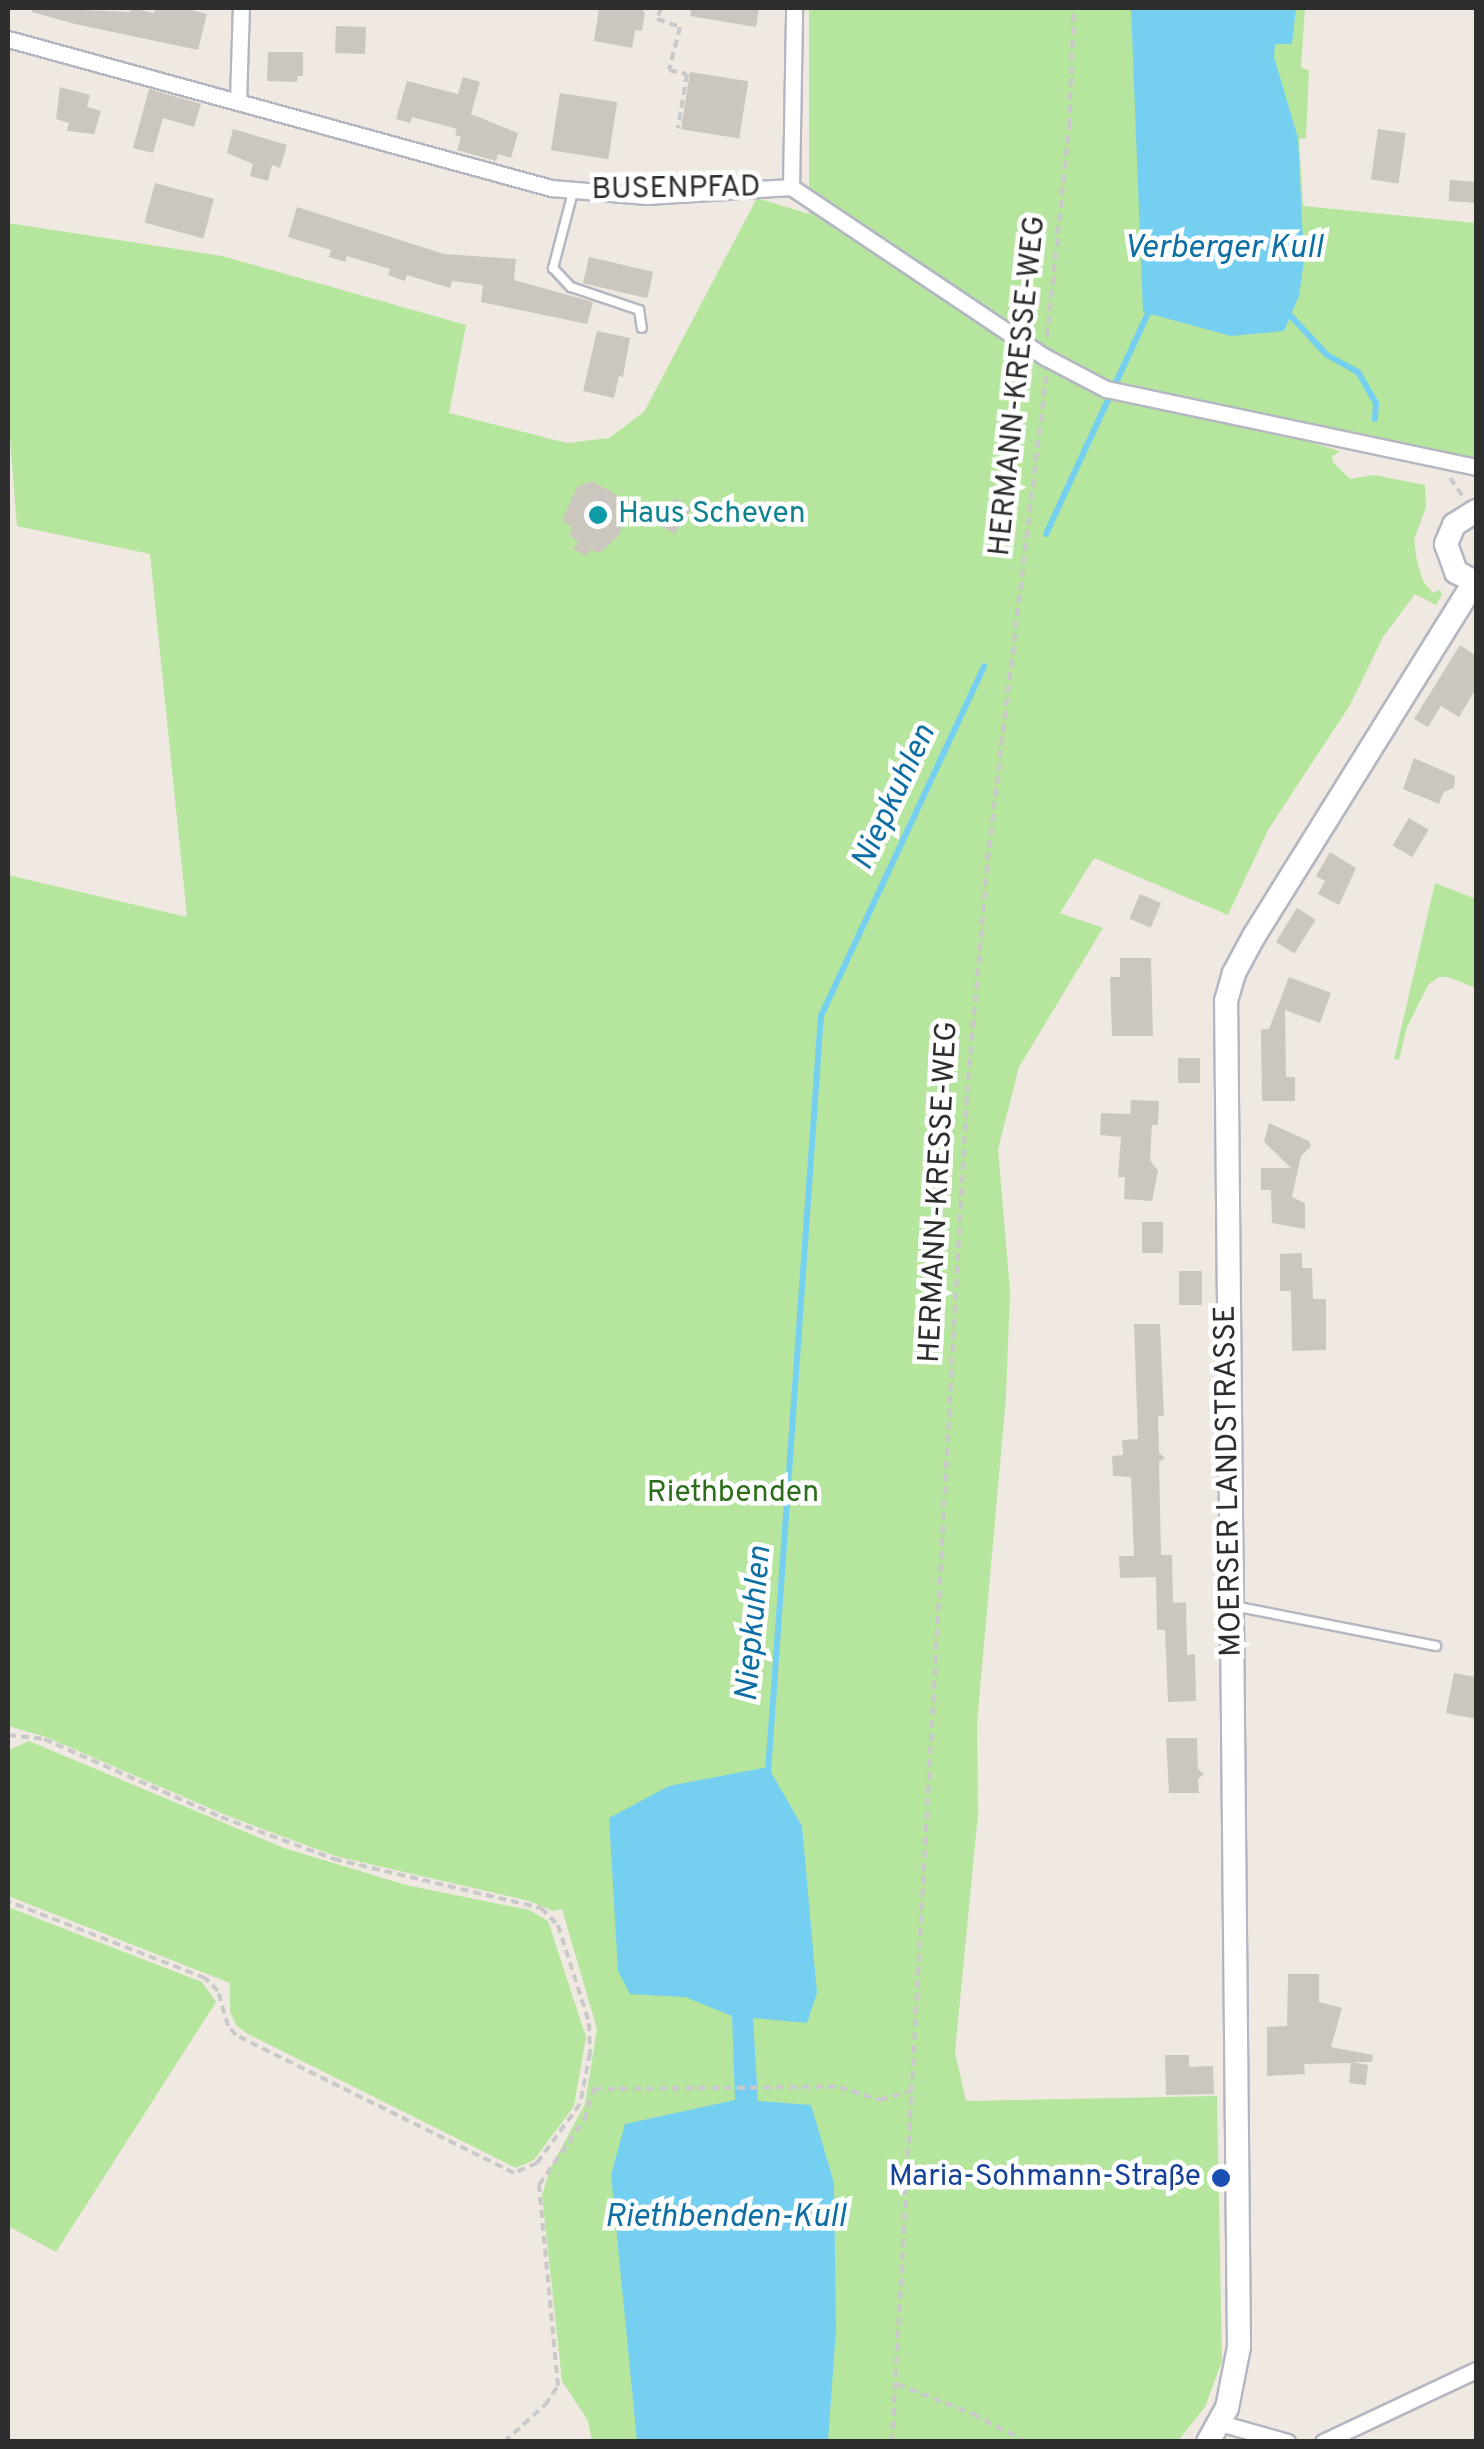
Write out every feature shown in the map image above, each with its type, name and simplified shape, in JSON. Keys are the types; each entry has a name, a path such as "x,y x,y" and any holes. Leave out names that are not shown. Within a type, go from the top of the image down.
{"main road":[{"path":"1473,512 1454,525 1446,544 1456,572 1475,582"},
{"name":"MOERSER LANDSTRASSE","path":"1214,2432 1234,2388 1240,2347 1224,1033 1229,988 1254,936 1475,582"}],"street":[{"path":"238,100 241,8"},
{"path":"791,187 794,8"},
{"name":"BUSENPFAD","path":"8,39 573,192 647,196 791,187 1045,357 1114,392 1476,467"},
{"path":"1322,2442 1476,2370"},
{"path":"1214,2432 1288,2442"}],"lane":[{"path":"573,192 552,268 571,287 639,310 642,328"},
{"path":"1231,1605 1436,1646"}],"path":[{"path":"661,8 657,18 680,27 668,70 686,74 678,128"},
{"name":"HERMANN-KRESSE-WEG","path":"892,2442 971,1044 1005,701 1046,390 1045,357 1069,126 1074,8"},
{"path":"1434,458 1473,512"},
{"path":"8,1735 44,1739 222,1817 334,1859 541,1908 558,1925 590,2023 590,2053 580,2104 537,2163 514,2173 236,2035 228,2026 218,1991 205,1978 8,1902"},
{"path":"504,2442 546,2405 558,2386 539,2185 584,2120 594,2089 840,2087 880,2100 912,2091"},
{"path":"897,2384 1026,2442"}],"green space":[{"name":"Riethbenden","path":"809,8 1305,8 1301,68 1309,70 1306,138 1299,139 1303,206 1476,223 1476,461 1292,420 1286,435 1340,451 1332,457 1333,462 1350,479 1374,475 1425,485 1426,507 1414,540 1417,561 1423,581 1433,593 1440,590 1442,595 1436,605 1415,594 1383,637 1350,705 1268,830 1228,915 1094,858 1060,913 1103,928 1019,1067 998,1149 1010,1291 1006,1397 977,1723 978,1814 955,2052 966,2101 1217,2096 1222,2361 1205,2407 1178,2441 592,2441 588,2421 562,2381 542,2195 551,2167 585,2104 597,2029 562,1909 553,1911 529,1901 335,1856 223,1814 46,1737 8,1726 8,875 187,917 150,554 17,526 8,414 8,223 222,256 466,325 449,413 567,443 609,438 644,412 757,198 809,214"},
{"path":"1435,883 1476,899 1476,988 1448,977 1439,977 1428,985 1407,1027 1399,1060 1394,1059"},
{"path":"29,1741 284,1848 406,1885 529,1910 548,1921 586,2037 574,2106 534,2160 516,2168 248,2034 236,2025 230,2012 230,1983 8,1896 8,1750"},
{"path":"8,1907 202,1982 216,2002 56,2252 8,2226"}],"water":[{"name":"Verberger Kull","path":"1131,8 1296,8 1292,44 1275,44 1274,57 1298,138 1304,260 1299,296 1284,331 1231,336 1143,312"},
{"name":"Riethbenden-Kull","path":"768,1767 802,1826 817,1993 807,2023 753,2018 758,2101 811,2105 834,2183 836,2329 828,2441 637,2441 611,2175 625,2124 735,2100 732,2016 685,1997 630,1994 618,1971 609,1818 669,1786"}],"building":[{"path":"33,8 130,12 131,8 154,13 156,8 184,8 207,14 198,50 75,24 32,12"},
{"path":"599,8 640,8 645,13 642,31 635,30 632,48 594,41"},
{"path":"691,8 759,8 756,27 690,16"},
{"path":"336,26 366,27 365,54 335,53"},
{"path":"268,52 303,52 303,76 298,76 297,82 267,81"},
{"path":"690,72 748,81 739,139 681,129"},
{"path":"463,77 480,82 471,114 518,133 511,158 498,154 496,161 457,150 461,137 455,135 457,129 412,117 410,123 396,119 407,81 458,94"},
{"path":"60,87 90,95 87,107 101,111 94,134 67,131 69,123 56,119"},
{"path":"149,89 201,104 194,127 163,118 153,153 133,148"},
{"path":"560,93 617,102 608,159 551,150"},
{"path":"233,129 287,145 280,168 272,165 268,181 250,176 253,164 227,153"},
{"path":"1378,129 1406,133 1399,183 1371,180"},
{"path":"1450,180 1476,182 1474,203 1449,201"},
{"path":"155,183 214,199 203,238 144,223"},
{"path":"297,207 444,254 516,259 514,280 593,302 587,324 481,302 483,285 452,281 450,288 407,275 405,281 388,275 390,269 347,256 345,262 329,257 331,250 288,237"},
{"path":"589,257 653,272 647,298 583,283"},
{"path":"597,331 630,338 623,377 619,376 614,398 583,391"},
{"name":"Haus Scheven","path":"593,481 635,506 616,538 600,553 590,550 586,556 573,549 578,542 569,534 573,528 562,521 577,487"},
{"path":"675,498 691,508 675,534 659,524"},
{"path":"1460,645 1476,656 1476,689 1459,717 1441,706 1428,727 1414,719"},
{"path":"1414,758 1455,776 1454,788 1444,792 1439,804 1403,789"},
{"path":"1409,818 1429,830 1412,857 1393,845"},
{"path":"1330,852 1356,868 1339,905 1318,894 1325,881 1316,876"},
{"path":"1140,894 1161,903 1151,928 1129,919"},
{"path":"1297,908 1316,920 1294,954 1276,942"},
{"path":"1120,958 1151,958 1153,1036 1112,1036 1110,977 1120,977"},
{"path":"1289,977 1331,993 1320,1023 1285,1010 1286,1077 1295,1077 1295,1101 1262,1101 1261,1029 1269,1029"},
{"path":"1178,1058 1200,1058 1200,1083 1178,1083"},
{"path":"1131,1100 1159,1101 1158,1125 1152,1125 1150,1160 1158,1171 1152,1201 1124,1199 1125,1177 1118,1177 1121,1137 1100,1135 1101,1113 1130,1114"},
{"path":"1269,1123 1309,1141 1311,1146 1301,1156 1292,1197 1305,1203 1305,1229 1272,1223 1271,1190 1261,1190 1261,1168 1291,1168 1264,1142"},
{"path":"1142,1222 1163,1222 1163,1253 1142,1253"},
{"path":"1302,1253 1302,1268 1312,1268 1313,1299 1326,1299 1326,1350 1292,1351 1291,1291 1280,1291 1280,1254"},
{"path":"1179,1271 1202,1271 1202,1305 1179,1305"},
{"path":"1134,1324 1160,1324 1164,1416 1158,1416 1159,1453 1165,1458 1159,1462 1161,1555 1172,1555 1173,1603 1186,1602 1187,1655 1195,1654 1196,1701 1168,1702 1165,1630 1157,1630 1156,1577 1120,1578 1119,1556 1134,1556 1131,1477 1113,1476 1112,1456 1123,1455 1122,1440 1138,1439"},
{"path":"1454,1673 1476,1677 1476,1719 1446,1713"},
{"path":"1166,1738 1197,1738 1198,1769 1204,1774 1198,1779 1199,1793 1169,1793"},
{"path":"1288,1974 1319,1974 1319,2002 1342,2008 1331,2047 1373,2055 1372,2062 1353,2062 1368,2065 1366,2085 1349,2083 1351,2063 1304,2064 1305,2074 1267,2076 1267,2027 1287,2026"},
{"path":"1165,2055 1189,2055 1189,2067 1213,2066 1214,2094 1166,2095"}],"waterway":[{"name":"Niepkuhlen","path":"1046,534 1150,309"},
{"path":"1289,314 1327,355 1358,372 1376,403 1375,419"},
{"name":"Niepkuhlen","path":"768,1773 821,1016 984,666"}],"place":[{"name":"Haus Scheven","path":"598,515"},
{"name":"Maria-Sohmann-Straße","path":"1221,2178"}]}
